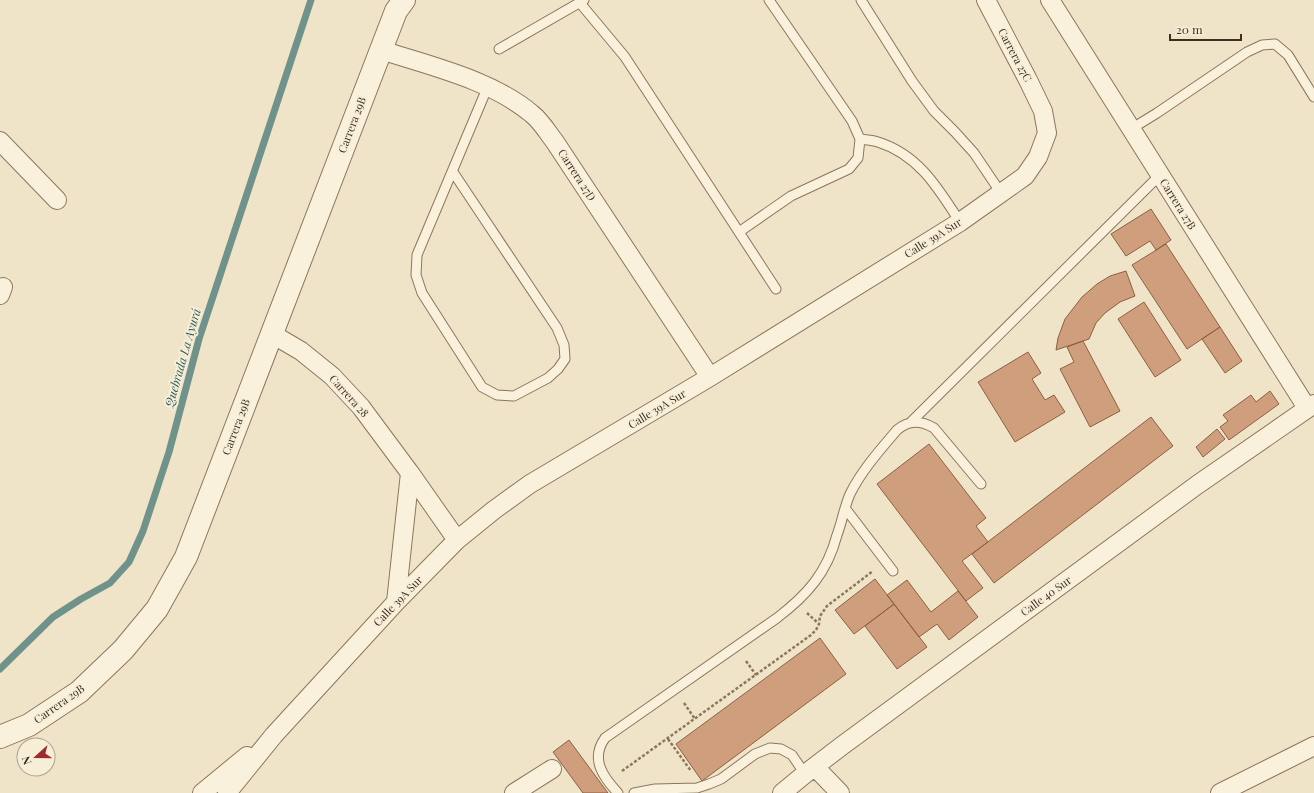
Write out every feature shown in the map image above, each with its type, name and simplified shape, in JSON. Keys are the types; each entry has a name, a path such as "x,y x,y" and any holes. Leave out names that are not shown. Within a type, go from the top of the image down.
{"street":[{"name":"Carrera 29B","path":"0,737 29,725 79,692 123,650 157,609 186,557 396,11 404,0"},
{"name":"Carrera 27C","path":"986,0 1043,111"},
{"name":"Carrera 27B","path":"1050,0 1160,175 1310,406"},
{"name":"Carrera 27D","path":"381,50 488,86 508,97 533,115 555,142 710,377"},
{"name":"Calle 39A Sur","path":"228,793 274,734 396,602 457,540 494,510 530,484 710,377 960,222 1025,176 1038,157 1047,133 1043,111"},
{"path":"0,141 57,200"},
{"name":"Carrera 28","path":"272,334 301,351 332,376 361,407 457,540"},
{"name":"Calle 40 Sur","path":"782,793 810,770 1197,485 1310,406"},
{"path":"396,602 410,473"},
{"name":"Calle 39A Sur","path":"202,793 274,734"},
{"path":"1220,793 1314,746"},
{"path":"514,793 552,770"},
{"path":"810,770 840,793"}],"lane":[{"path":"739,232 791,196 849,169 858,158 860,140 852,121 769,0"},
{"path":"861,0 912,81 934,111 974,153 1001,193"},
{"path":"499,49 582,1 624,57 776,289"},
{"path":"1131,129 1247,52 1262,45 1275,44 1288,55 1314,97"},
{"path":"453,172 557,328 564,345 565,359 558,369 548,378 514,396 497,395 482,387 422,293 416,275 417,255 488,86"},
{"path":"860,140 877,142 899,151 915,162 932,180 960,222"},
{"path":"911,422 1160,175"},
{"path":"618,793 600,769 598,751 605,738 796,604 817,580 827,565 845,508 860,475 903,424 919,422 934,428 981,484"},
{"path":"845,508 893,571"},
{"path":"634,793 655,789 702,786 721,779 755,754 770,748 781,749 792,755 810,770"}],"path":[{"path":"609,781 811,635 816,630 819,624 820,616 827,606 886,562"},
{"path":"668,739 702,786"}],"building":[{"path":"1151,209 1171,240 1156,250 1150,241 1126,256 1111,234"},
{"path":"1166,244 1220,327 1187,349 1132,265"},
{"path":"1126,271 1135,296 1120,302 1105,313 1096,323 1089,339 1056,350 1058,338 1065,319 1082,297 1097,284 1110,276"},
{"path":"1144,302 1181,360 1155,377 1118,319"},
{"path":"1220,327 1242,361 1225,373 1202,339"},
{"path":"1083,341 1120,411 1090,427 1060,369 1074,362 1067,347"},
{"path":"1028,352 1041,373 1032,379 1045,400 1054,395 1065,412 1015,442 978,382"},
{"path":"1270,391 1279,404 1229,440 1220,427 1228,421 1223,415 1251,395 1256,402"},
{"path":"1151,417 1173,446 994,583 972,554"},
{"path":"1217,429 1225,439 1203,457 1196,447"},
{"path":"929,444 986,518 976,526 988,542 962,561 983,588 966,601 877,484"},
{"path":"875,579 894,604 854,634 835,610"},
{"path":"907,580 931,612 958,591 978,617 949,640 937,624 919,637 887,595"},
{"path":"894,604 927,647 897,669 865,626"},
{"path":"820,638 846,674 702,781 676,744"},
{"path":"569,740 608,793 583,793 553,752"}],"waterway":[{"name":"Quebrada La Ayurá","path":"0,669 53,617 110,583 129,562 143,531 169,452 199,339 311,0"}]}
